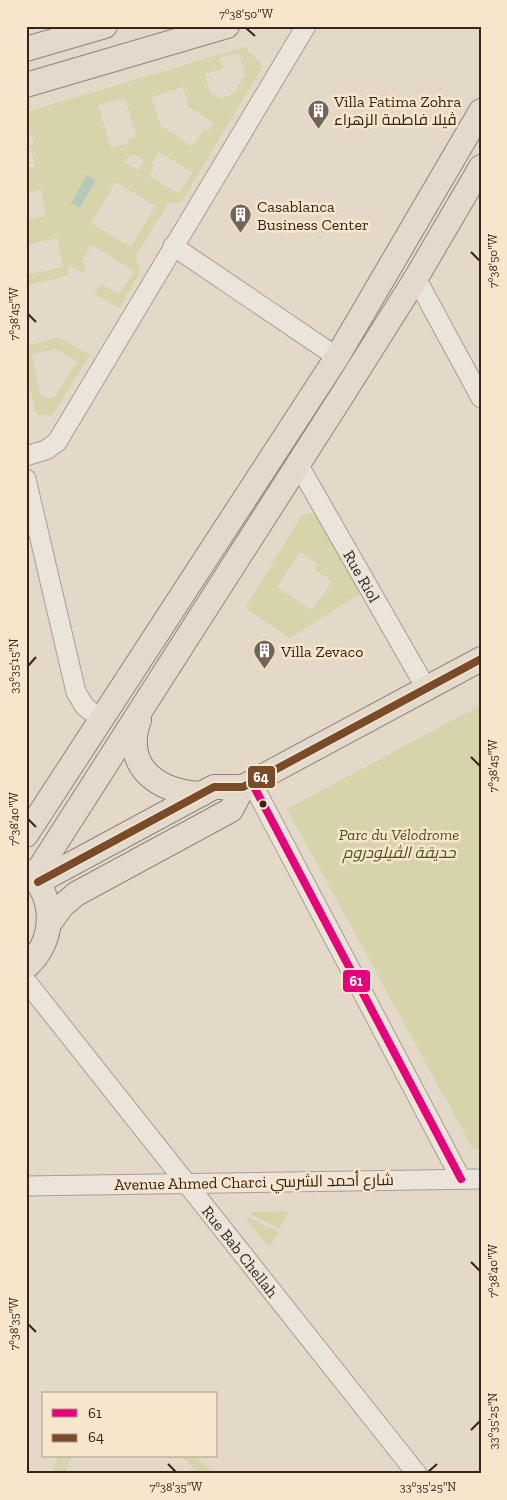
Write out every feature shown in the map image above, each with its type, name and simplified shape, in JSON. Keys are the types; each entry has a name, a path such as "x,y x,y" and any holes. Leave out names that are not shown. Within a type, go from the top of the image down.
{"main road":[{"path":"26,49 105,26"},
{"path":"26,85 227,26"},
{"path":"26,835 337,357 481,111"},
{"path":"32,877 143,710 416,278 481,167"},
{"path":"32,877 98,848 214,787 248,785 481,659"},
{"path":"143,710 133,739 136,754 142,766 158,783 172,790 202,794"},
{"path":"26,967 41,950 49,924 62,906 76,894 231,810 248,785"},
{"path":"32,877 46,900 49,924"}],"street":[{"path":"26,456 46,450 57,442 306,26"},
{"path":"173,246 337,357"},
{"path":"416,278 481,398"},
{"name":"Rue Riol","path":"298,464 426,688"},
{"path":"26,479 76,692 85,707 102,719"},
{"path":"248,785 461,1179"},
{"name":"Rue Bab Chellah","path":"26,981 416,1474"},
{"name":"Avenue Ahmed Charci شارع أحمد الشرسي","path":"26,1186 481,1179"}],"green space":[{"path":"245,47 263,66 181,203 168,203 136,256 140,273 119,308 95,294 101,284 119,295 134,271 92,245 81,262 87,266 83,273 69,265 67,276 26,285 26,275 63,267 57,238 26,245 26,220 46,216 41,190 26,193 26,169 35,166 30,146 34,144 30,129 26,129 26,112","holes":["239,53 246,77 241,78 242,82 237,84 238,88 234,93 220,99 210,93 205,74 222,69 219,58","183,87 189,107 214,123 208,131 204,129 193,147 161,126 151,97","125,98 136,136 128,139 129,143 111,148 98,105","159,152 192,172 179,194 149,176 154,166 152,164","133,154 144,161 138,170 124,162","87,175 96,181 80,208 71,202","116,182 155,206 131,247 91,223"]},
{"path":"58,337 90,355 52,416 36,414 26,370 26,346","holes":["56,349 77,361 55,397 47,399 40,394 32,354"]},
{"path":"315,512 361,593 290,638 245,608 303,514","holes":["300,552 318,564 315,570 332,581 312,610 277,587"]},
{"name":"Parc du Vélodrome حديقة الڤيلودروم","path":"481,705 481,1149 473,1149 287,809"},
{"path":"288,1211 280,1229 250,1214 252,1212"},
{"path":"248,1217 279,1232 269,1247 247,1220"},
{"path":"58,1458 71,1458 64,1474 51,1474"},
{"path":"183,1458 197,1458 214,1474 200,1474"}],"shaded area":[{"path":"87,175 96,180 80,208 71,203"}],"transit line":[{"name":"64","path":"38,882 214,787 243,787 481,659"},
{"name":"61","path":"252,783 461,1179"}],"place":[{"name":"Villa Fatima Zohra ڤيلا فاطمة الزهراء","path":"318,129"},
{"name":"Casablanca Business Center","path":"241,234"},
{"name":"Villa Zevaco","path":"265,670"}]}
